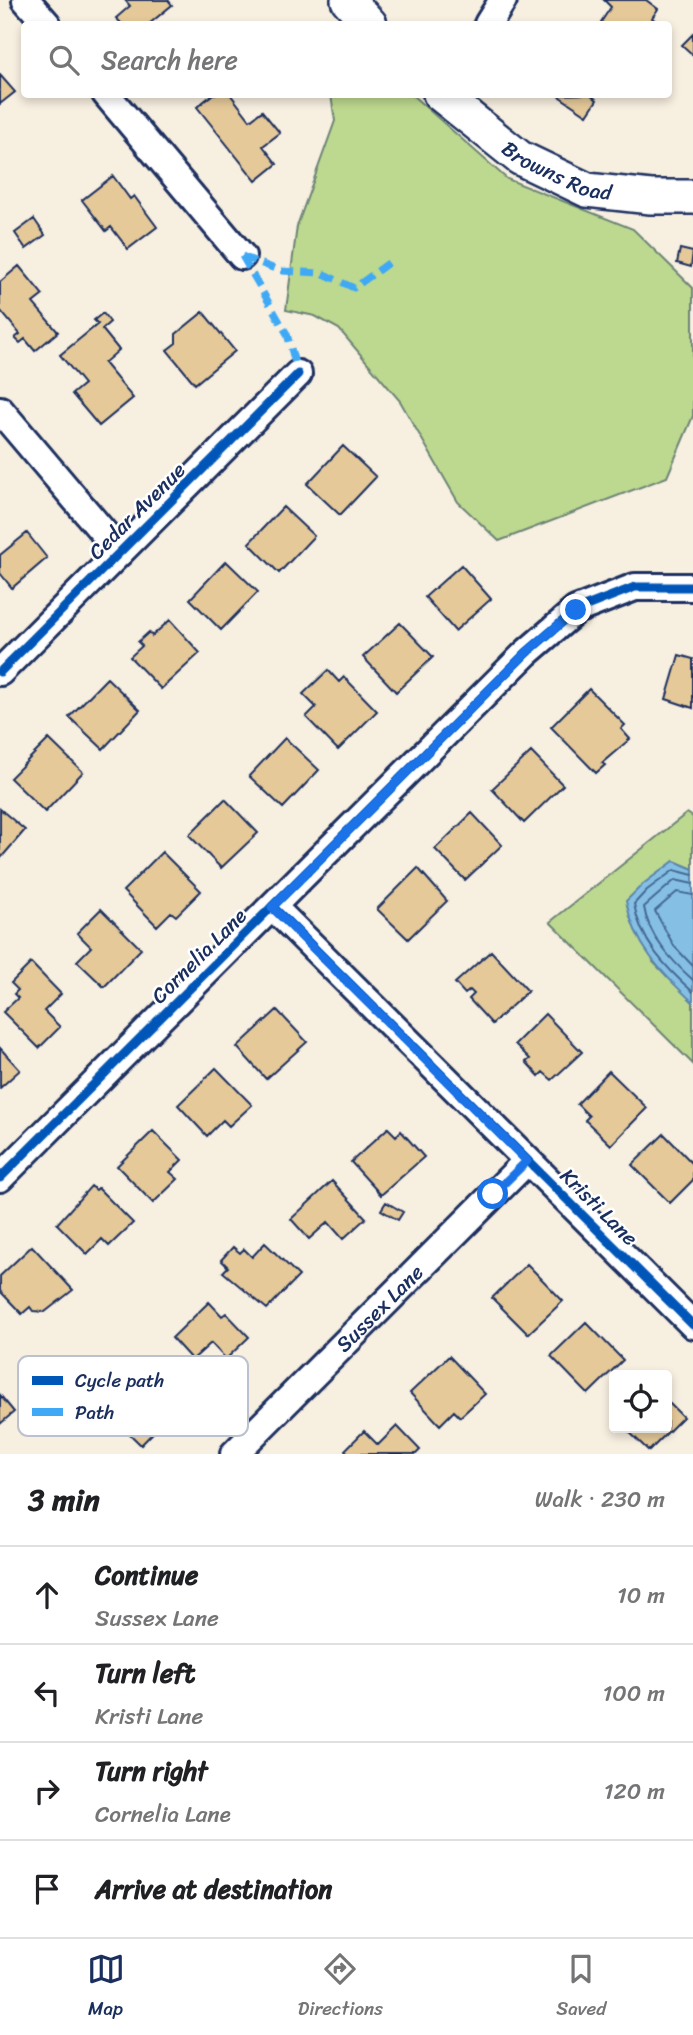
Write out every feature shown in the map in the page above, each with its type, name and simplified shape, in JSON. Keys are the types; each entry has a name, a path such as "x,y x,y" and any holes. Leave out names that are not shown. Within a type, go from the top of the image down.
{"street":[{"path":"26,0 44,21"},
{"path":"348,0 367,21"},
{"path":"490,21 503,0"},
{"path":"109,98 242,256"},
{"name":"Browns Road","path":"446,98 520,158 587,190 651,197 693,197"},
{"name":"Cedar Avenue","path":"0,672 298,374"},
{"path":"0,410 120,552"},
{"name":"Cornelia Lane","path":"0,1178 526,653 576,610 635,587 693,587"},
{"name":"Kristi Lane","path":"272,907 693,1325"},
{"name":"Sussex Lane","path":"233,1454 527,1161"}],"green space":[{"path":"331,98 415,98 507,179 633,229 693,288 693,416 667,477 499,541 458,502 400,401 339,329 315,316 286,310 297,226 335,121"},
{"path":"687,813 693,817 693,869 674,861 653,962 693,1002 693,1064 550,922"}],"water":[{"path":"674,861 693,869 693,1002 650,957 635,931 626,901 643,884"}],"building":[{"path":"125,0 168,0 172,5 153,21 119,21 116,18 130,6"},
{"path":"604,0 646,0 658,9 652,18 656,21 602,21 611,7"},
{"path":"693,34 693,55 682,45"},
{"path":"0,75 15,92 0,104"},
{"path":"208,98 233,98 250,120 262,111 280,133 263,146 277,164 256,181 197,107"},
{"path":"562,98 595,98 597,100 587,115"},
{"path":"113,176 130,199 134,196 157,227 128,249 111,227 106,231 82,200"},
{"path":"34,219 45,235 26,249 15,233"},
{"path":"680,249 693,252 691,267 677,263"},
{"path":"19,266 43,295 33,303 58,332 35,351 25,339 20,343 15,338 20,334 0,310 0,282"},
{"path":"203,312 235,351 195,384 167,350 176,343 176,334"},
{"path":"103,313 110,322 102,329 119,350 104,363 133,398 99,426 72,394 84,384 60,355 98,324 94,320"},
{"path":"343,446 376,477 340,515 307,484"},
{"path":"283,507 314,536 279,573 249,543"},
{"path":"27,533 47,558 12,588 0,573 0,555"},
{"path":"226,561 258,592 221,630 190,599"},
{"path":"461,565 491,599 455,631 425,597"},
{"path":"170,620 200,653 161,689 130,657 142,646 138,642 149,632 152,636"},
{"path":"400,623 433,657 396,692 363,657"},
{"path":"679,655 693,659 693,708 666,699"},
{"path":"328,670 339,682 344,677 377,711 338,750 306,717 316,707 303,694"},
{"path":"107,678 140,710 103,749 69,717"},
{"path":"589,689 625,725 621,729 630,739 602,763 605,765 596,773 551,727"},
{"path":"285,738 319,770 283,808 249,776"},
{"path":"49,739 83,772 45,812 10,778"},
{"path":"531,752 563,785 524,823 492,789"},
{"path":"225,799 258,833 221,868 189,835"},
{"path":"0,809 25,830 0,859"},
{"path":"472,813 502,845 465,880 435,849"},
{"path":"162,852 201,891 176,916 171,912 157,926 123,891"},
{"path":"418,868 447,901 408,939 377,909"},
{"path":"101,909 141,949 104,987 77,961 91,947 77,933"},
{"path":"491,951 528,991 492,1024 469,999 474,994 470,990 465,994 455,983"},
{"path":"31,963 61,994 44,1011 60,1027 39,1048 3,1012 18,998 14,994 18,990 11,983"},
{"path":"277,1010 307,1042 266,1079 237,1047"},
{"path":"545,1014 582,1052 552,1080 543,1072 539,1076 526,1062 530,1059 515,1044"},
{"path":"0,1048 20,1070 0,1088"},
{"path":"216,1068 252,1105 229,1126 223,1120 207,1136 178,1105"},
{"path":"609,1071 647,1108 611,1145 585,1120 589,1116 577,1104"},
{"path":"388,1128 396,1136 401,1131 424,1157 381,1195 351,1162"},
{"path":"153,1131 182,1160 170,1172 178,1179 153,1203 117,1166"},
{"path":"664,1134 693,1164 693,1180 670,1203 632,1165"},
{"path":"332,1181 366,1218 343,1239 328,1222 309,1239 291,1219"},
{"path":"91,1186 96,1190 98,1188 133,1223 109,1246 102,1239 87,1254 57,1224"},
{"path":"386,1202 403,1212 398,1220 381,1210"},
{"path":"265,1243 299,1276 267,1309 223,1272 228,1267 221,1260 233,1247 240,1253 244,1249 252,1257"},
{"path":"32,1246 73,1290 45,1312 33,1311 30,1307 22,1314 0,1291 0,1276"},
{"path":"527,1264 563,1301 528,1334 492,1298"},
{"path":"209,1302 222,1316 226,1313 249,1337 229,1356 223,1356 211,1343 196,1356 188,1356 172,1338"},
{"path":"586,1322 623,1360 613,1370 609,1370 609,1374 588,1394 551,1356"},
{"path":"449,1356 485,1394 460,1417 454,1411 440,1425 410,1393"},
{"path":"0,1395 14,1412 0,1424"},
{"path":"672,1406 683,1417 672,1428"},
{"path":"397,1426 420,1450 416,1454 349,1454 345,1450 364,1431 378,1445"},
{"path":"630,1433 667,1433 649,1451"},
{"path":"132,1436 150,1436 141,1445"}],"marked path":[{"path":"242,256 280,271 322,273 354,288 391,261"},
{"path":"242,256 287,334 298,374"}],"cycle path":[{"path":"0,672 298,374"},
{"path":"0,1178 526,653 576,610 635,587 693,587"},
{"path":"273,907 693,1325"}],"route":[{"path":"493,1194 527,1161 272,907 526,653 576,610"}]}
